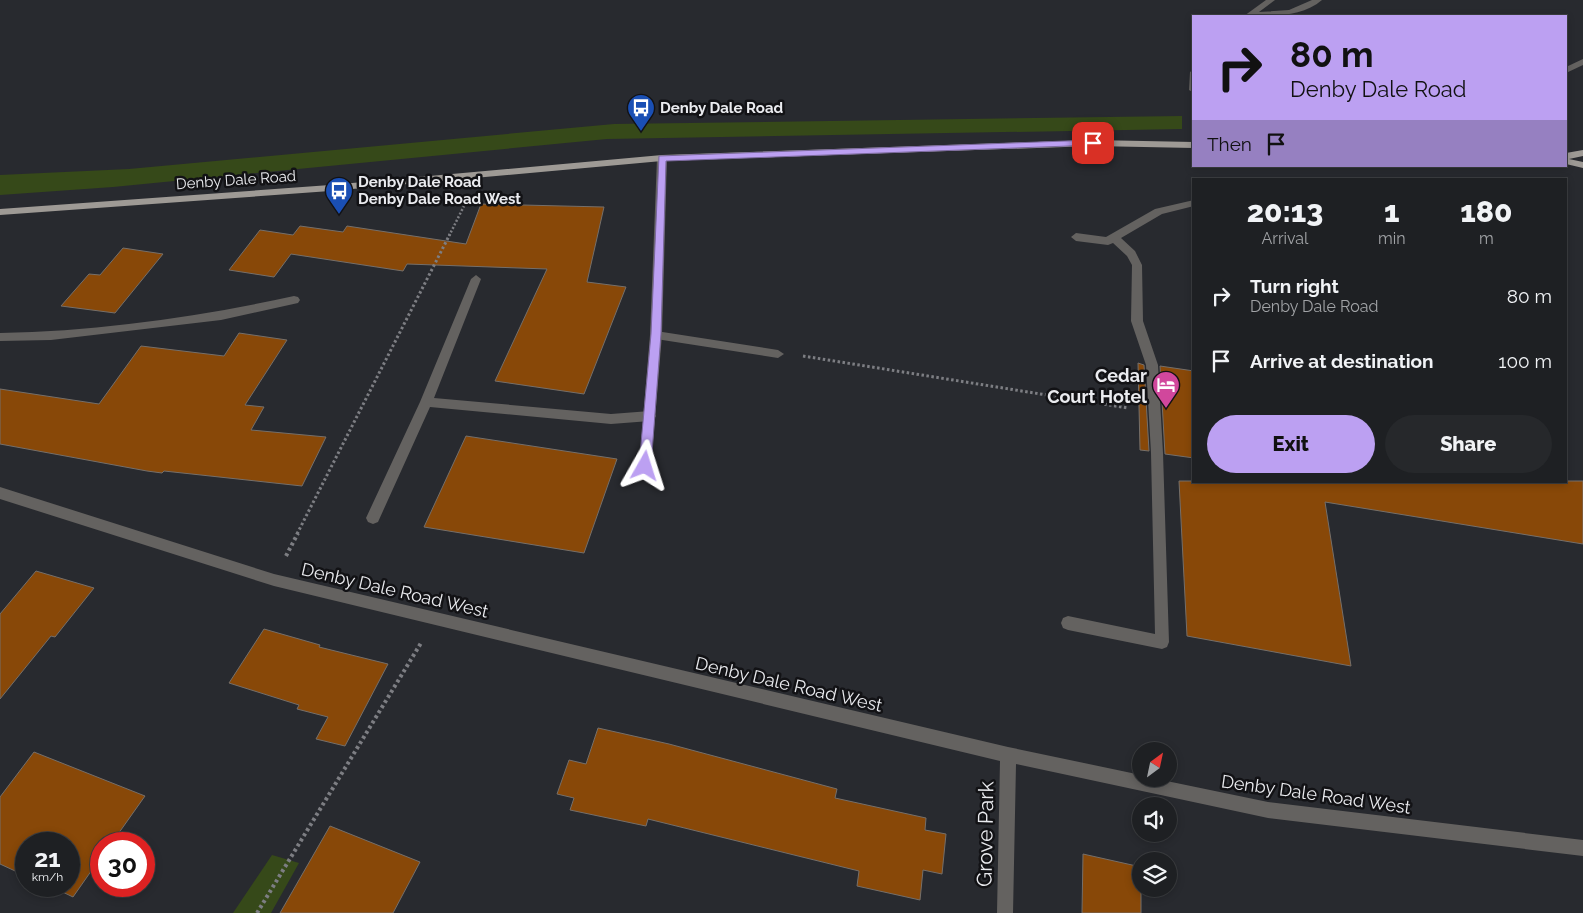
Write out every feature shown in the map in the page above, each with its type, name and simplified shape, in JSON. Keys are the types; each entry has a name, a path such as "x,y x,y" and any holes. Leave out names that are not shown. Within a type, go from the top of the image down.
{"main road":[{"name":"Denby Dale Road","path":"0,212 480,175 662,158 1093,143 1192,145"},
{"path":"1567,156 1583,154"},
{"path":"1567,161 1583,165"}],"street":[{"path":"1249,15 1271,0"},
{"path":"1258,15 1290,12 1318,0"},
{"path":"1567,70 1583,62"},
{"path":"645,466 656,334 662,158"},
{"path":"1076,236 1108,241 1159,211 1192,203"},
{"path":"1068,623 1162,642 1157,453 1152,365 1137,321 1137,265 1131,254 1114,238"},
{"path":"373,518 426,402 476,279"},
{"path":"0,337 51,336 221,316 294,300"},
{"path":"656,334 778,354"},
{"path":"426,402 611,419 650,416"},
{"name":"Denby Dale Road West","path":"3,498 274,580 1008,755 1268,810 1583,848"},
{"name":"Grove Park","path":"1004,913 1008,755"}],"path":[{"path":"274,580 480,175"},
{"path":"798,355 1136,409"},
{"path":"257,913 436,619"}],"green space":[{"path":"1182,116 1182,129 607,139 113,187 0,195 0,175 129,169 614,124"},
{"path":"272,855 299,863 271,913 233,913"}],"building":[{"path":"481,204 604,207 587,282 626,287 584,394 495,381 547,269 407,264 403,271 291,254 274,277 229,270 260,230 293,235 300,226 343,232 347,226 466,244"},
{"path":"123,248 163,254 115,313 61,306 89,274 100,275"},
{"path":"239,333 287,340 245,405 264,407 251,430 326,437 302,486 164,471 162,473 147,471 0,444 0,389 99,404 141,346 224,356"},
{"path":"1138,363 1144,365 1149,451 1140,450"},
{"path":"1160,366 1192,371 1192,458 1165,454"},
{"path":"466,436 617,459 584,553 424,527"},
{"name":"Cedar Court Hotel","path":"1179,481 1192,481 1192,483 1567,483 1567,481 1583,481 1583,544 1325,502 1351,666 1187,636"},
{"path":"36,571 94,588 55,637 51,636 0,699 0,614"},
{"path":"264,629 320,645 319,647 388,664 345,746 316,739 328,717 297,709 299,705 229,683"},
{"path":"598,728 669,744 837,789 835,798 926,818 925,830 946,834 942,874 923,870 920,900 857,886 859,871 648,819 646,826 570,810 574,798 557,794 569,760 586,764"},
{"path":"34,752 145,796 120,832 90,832 90,873 80,887 80,832 15,832 15,871 0,864 0,797"},
{"path":"330,826 420,862 393,913 280,913"},
{"path":"1083,854 1132,865 1132,897 1141,897 1141,913 1082,913"}],"place":[{"name":"Denby Dale Road","path":"641,132"},
{"name":"Denby Dale Road Denby Dale Road West","path":"339,215"},
{"name":"Cedar Court Hotel","path":"1166,409"}],"route":[{"path":"645,466 656,334 662,158 1093,143"}]}
